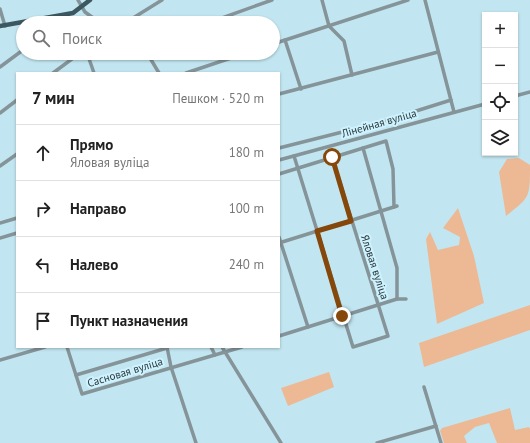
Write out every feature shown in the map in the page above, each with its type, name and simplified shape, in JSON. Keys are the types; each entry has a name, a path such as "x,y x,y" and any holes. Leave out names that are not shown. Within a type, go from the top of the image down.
{"main road":[{"path":"62,16 73,13 90,0"},
{"path":"2,26 16,24"}],"street":[{"path":"78,0 85,12 90,16"},
{"path":"137,16 162,0"},
{"path":"227,16 272,0"},
{"path":"322,0 329,26 344,41 352,75"},
{"path":"280,42 408,0"},
{"path":"425,0 454,112"},
{"path":"0,9 2,26"},
{"path":"285,40 301,89"},
{"path":"280,94 438,52"},
{"path":"0,67 16,55"},
{"path":"54,72 71,60"},
{"path":"89,60 94,72"},
{"path":"151,60 158,72"},
{"path":"189,72 225,60"},
{"path":"518,95 530,92"},
{"path":"280,148 378,123 451,100"},
{"path":"0,113 16,101"},
{"name":"Лінейная вуліца","path":"280,160 482,105"},
{"path":"280,174 386,141 393,169 395,207 280,243 308,327"},
{"path":"363,148 397,268 397,299"},
{"path":"0,166 16,155"},
{"path":"294,156 342,316"},
{"name":"Яловая вуліца","path":"332,157 388,336 353,347 342,316"},
{"path":"0,223 16,218"},
{"path":"0,238 16,233"},
{"path":"280,336 397,299 406,299"},
{"path":"0,360 42,348"},
{"path":"68,348 76,375 167,348 196,443"},
{"path":"211,348 214,355"},
{"path":"222,348 281,443"},
{"name":"Сасновая вуліца","path":"76,375 82,394 231,349"},
{"path":"424,388 441,443"},
{"path":"377,443 436,426"}],"shaded area":[{"path":"519,158 530,165 529,191 520,205 506,216 499,172 507,159"},
{"path":"458,208 474,256 484,303 437,324 426,239 430,232 438,250 459,245 460,237 443,228"},
{"path":"530,305 530,330 424,367 419,343"},
{"path":"329,372 334,387 288,406 281,388"},
{"path":"510,408 515,430 529,427 530,443 497,443 489,423 475,427 464,436 467,443 444,443 440,431 442,428"}],"route":[{"path":"332,157 351,221 317,231 342,316"}]}
